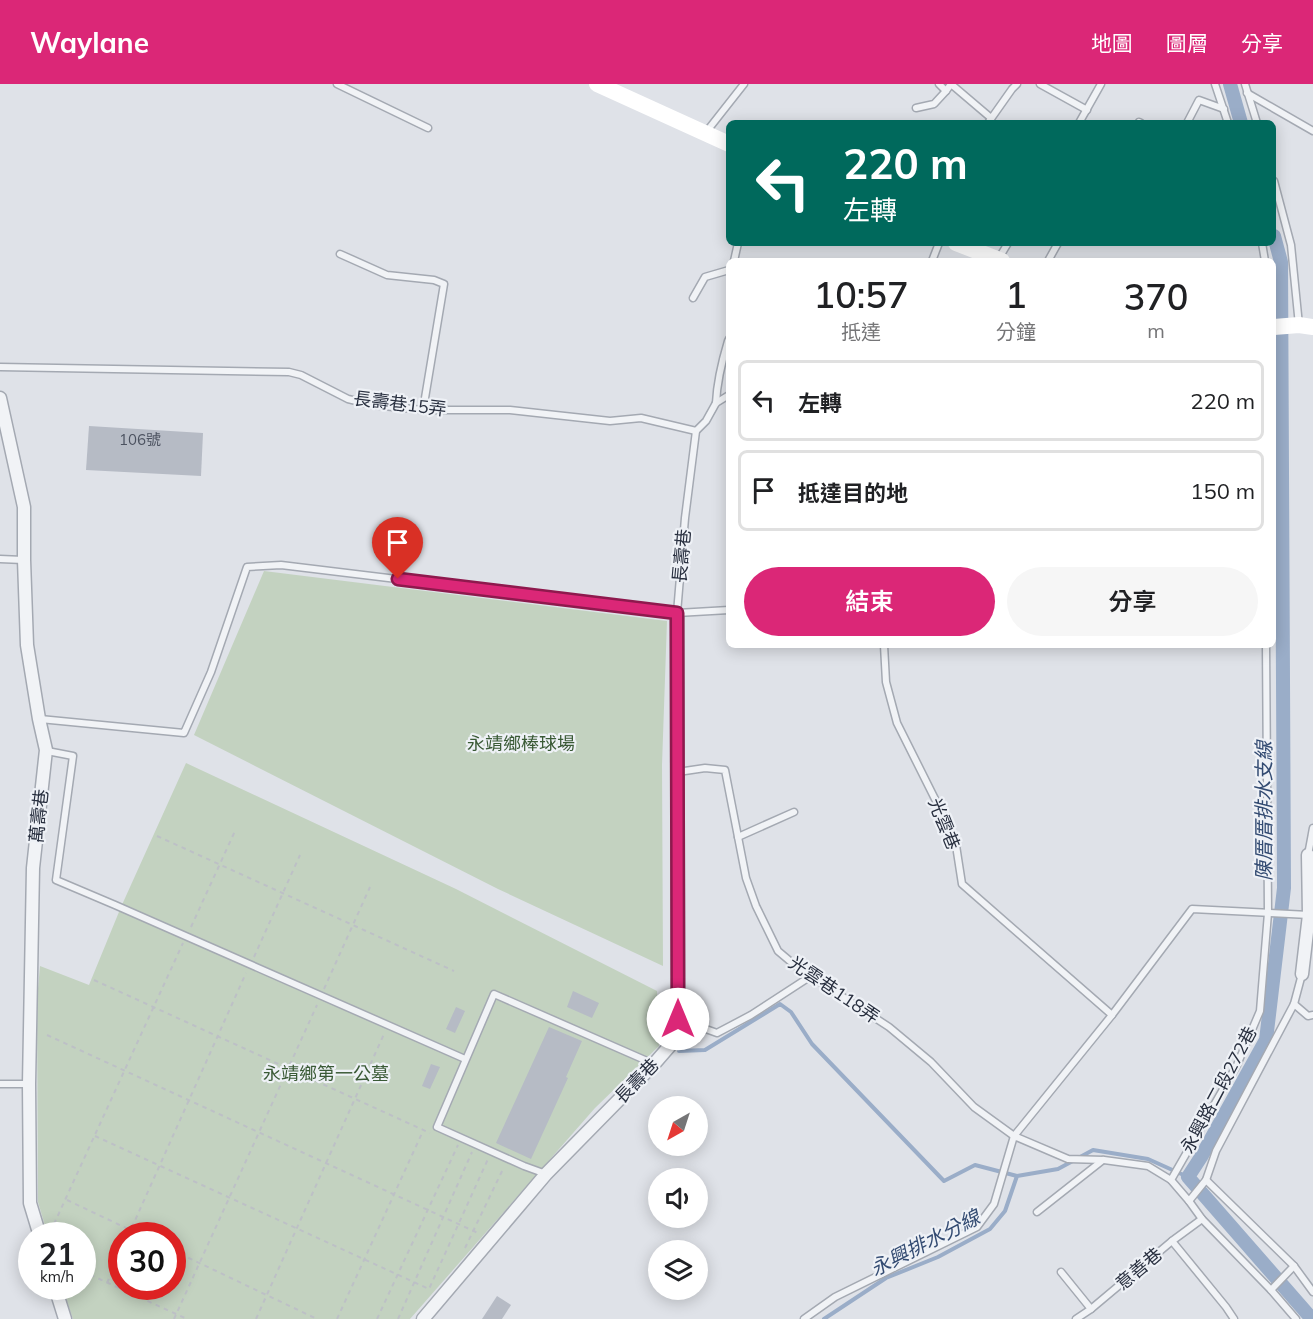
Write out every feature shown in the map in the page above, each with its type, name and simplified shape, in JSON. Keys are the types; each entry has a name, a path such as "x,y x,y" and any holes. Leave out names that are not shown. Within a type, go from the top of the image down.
{"street":[{"path":"597,84 726,143"},
{"path":"964,246 995,258"},
{"path":"1276,327 1306,326"},
{"name":"萬壽巷","path":"0,398 24,507 27,645 46,750 33,867 29,1084 30,1203 36,1222"},
{"name":"長壽巷","path":"423,1319 546,1174 674,1041 678,1029 677,613"},
{"path":"1302,974 1308,915 1308,855"},
{"path":"59,1300 65,1319"}],"lane":[{"path":"337,84 428,128"},
{"path":"706,133 744,84"},
{"path":"939,84 946,91"},
{"path":"916,108 934,104 951,84 988,120"},
{"path":"990,120 1017,84"},
{"path":"1040,84 1087,110"},
{"path":"1081,120 1101,84"},
{"path":"1215,84 1227,120"},
{"path":"1245,84 1256,120"},
{"path":"1247,93 1313,131"},
{"path":"1189,120 1199,100 1224,109"},
{"path":"1276,188 1291,244 1306,326"},
{"path":"340,254 387,275 434,280 444,284 423,410"},
{"path":"693,298 705,277 726,271"},
{"path":"716,403 726,350"},
{"name":"長壽巷15弄","path":"0,367 289,372 300,375 348,399 372,405 423,410 510,410 610,421 641,418 696,431"},
{"name":"長壽巷","path":"677,613 685,518 696,431 706,421 716,403 726,397"},
{"path":"0,559 24,560"},
{"path":"39,719 184,733 211,672 247,567 281,565 677,613 726,610"},
{"name":"光雲巷","path":"884,648 885,682 897,723 955,840 962,884 1112,1015"},
{"name":"永興路二段272巷","path":"1171,1180 1237,1065 1260,1011 1271,913 1266,648"},
{"path":"46,750 73,756 56,880 465,1059"},
{"name":"光雲巷118弄","path":"677,772 705,768 725,771 746,878 756,906 778,951 797,967 889,1027 931,1062 974,1107 1014,1136"},
{"path":"738,837 794,812"},
{"path":"1308,855 1313,828"},
{"path":"804,1319 835,1297 977,1227 994,1204 1014,1136 1112,1015 1192,909 1308,915"},
{"path":"1189,1201 1206,1180 1216,1151 1294,1004 1302,974"},
{"path":"678,1019 717,1033 751,1015 811,976"},
{"path":"546,1174 437,1127 494,994 654,1064"},
{"path":"1294,1004 1308,1016 1313,1015"},
{"path":"0,1084 29,1084"},
{"path":"1014,1136 1068,1159 1104,1160 1148,1166 1171,1180 1202,1219 1296,1319"},
{"path":"1037,1212 1104,1160"},
{"path":"1206,1180 1294,1266 1313,1292"},
{"name":"意善巷","path":"1076,1319 1202,1219"},
{"path":"1172,1241 1234,1319"},
{"path":"1271,1290 1294,1266"},
{"path":"1061,1272 1091,1309"}],"path":[{"path":"55,1222 235,831"},
{"path":"157,836 454,971"},
{"path":"134,1222 300,855"},
{"path":"174,1319 370,887"},
{"path":"94,980 430,1133 437,1127"},
{"path":"256,1319 388,1025"},
{"path":"47,1035 478,1233"},
{"path":"337,1319 424,1130"},
{"path":"95,1136 429,1289 492,1152"},
{"path":"377,1319 461,1138"},
{"path":"398,1319 476,1144"},
{"path":"465,1248 508,1159"},
{"path":"66,1199 113,1222"},
{"path":"186,1256 317,1319"},
{"path":"96,1277 187,1319"}],"green space":[{"name":"永靖鄉棒球場","path":"264,571 667,621 662,765 663,966 498,889 194,735"},
{"name":"永靖鄉第一公墓","path":"186,763 456,889 657,991 659,1046 595,1108 410,1319 73,1319 66,1300 96,1300 96,1222 44,1222 38,1202 37,1000 40,966 89,985 121,907"}],"building":[{"path":"89,426 203,433 201,476 86,470"},
{"path":"573,991 599,1003 592,1018 567,1007"},
{"path":"456,1007 465,1011 455,1033 446,1029"},
{"path":"549,1027 582,1041 566,1077 568,1078 531,1159 496,1143"},
{"path":"431,1064 440,1067 430,1089 422,1086"},
{"path":"497,1296 511,1305 502,1319 482,1319"}],"waterway":[{"name":"陳厝厝排水支線","path":"1230,84 1240,120"},
{"name":"陳厝厝排水支線","path":"1276,243 1281,262 1284,888 1266,1040 1188,1177 1312,1319"},
{"path":"679,1051 705,1050 780,1004 791,1012 812,1044 944,1181 975,1165 1017,1176"},
{"name":"永興排水分線","path":"824,1319 886,1278 938,1257 990,1229 1005,1211 1017,1176 1058,1169 1093,1150 1148,1159 1188,1177"}],"route":[{"path":"398,579 677,613 678,1019"}]}
